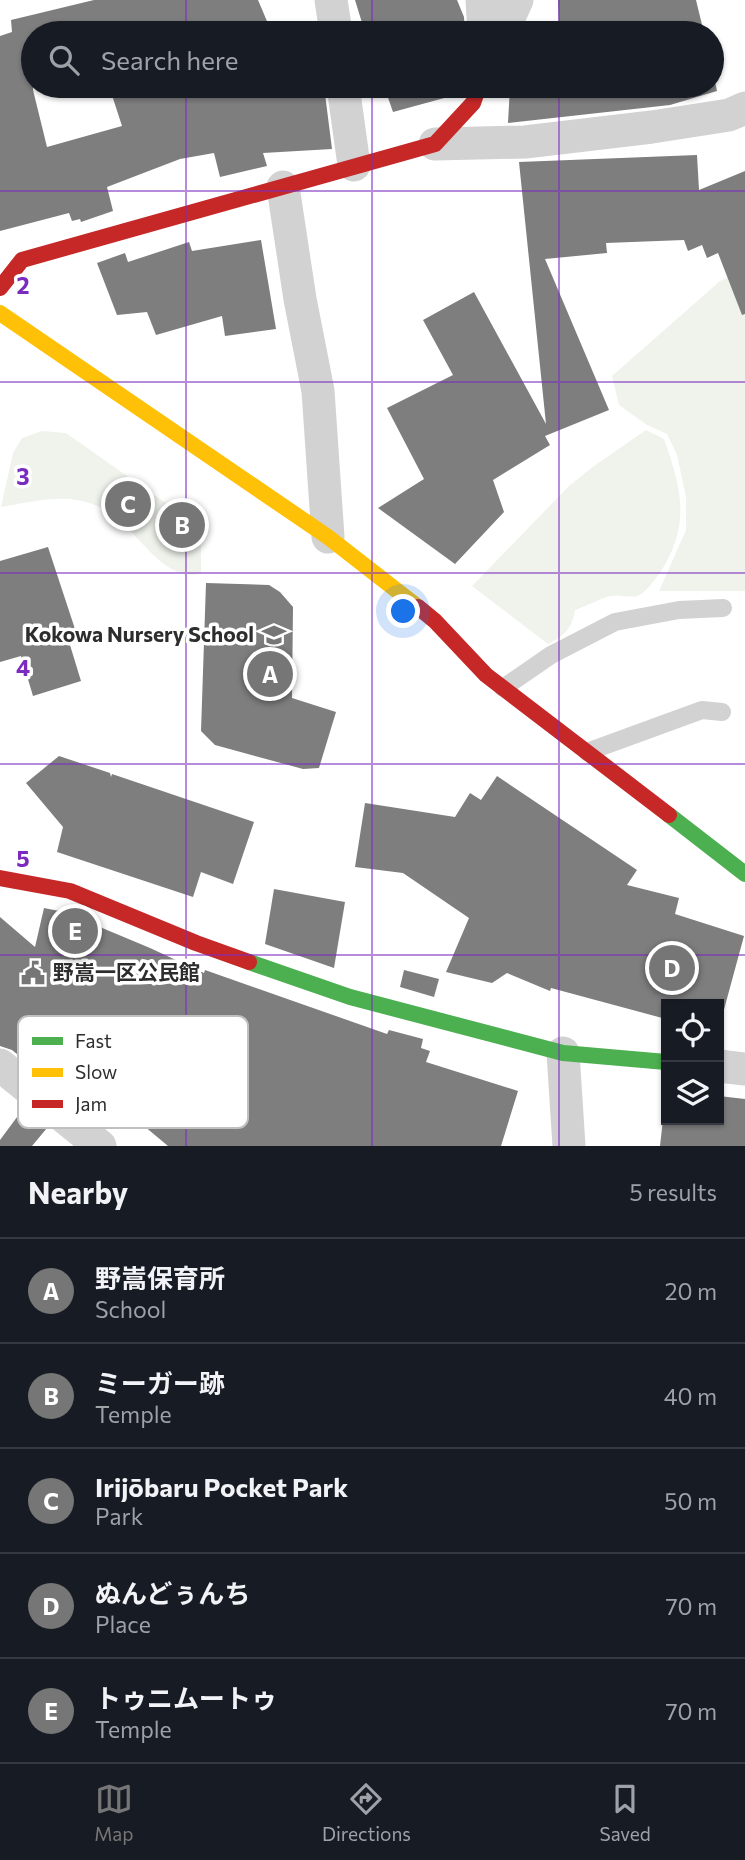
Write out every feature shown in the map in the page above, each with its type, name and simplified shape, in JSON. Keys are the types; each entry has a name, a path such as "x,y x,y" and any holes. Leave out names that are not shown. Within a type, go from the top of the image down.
{"street":[{"path":"331,0 334,21"},
{"path":"482,0 483,21"},
{"path":"507,21 517,0"},
{"path":"345,98 354,165"},
{"path":"435,144 475,98"},
{"path":"0,288 22,260 435,144 525,142 729,115 745,108"},
{"path":"283,187 317,391 328,537"},
{"path":"0,313 328,537 435,621 486,675 745,874"},
{"path":"0,877 70,891 196,943 350,997 563,1054 661,1062"},
{"path":"563,1054 569,1146"},
{"path":"0,1065 18,1080"},
{"path":"724,1067 745,1069"},
{"path":"78,1128 100,1146"}],"lane":[{"path":"503,688 551,655 615,622 680,610 723,608"},
{"path":"587,752 702,710 722,712"}],"shaded area":[{"path":"745,270 745,591 659,591 686,530 686,497 677,455 667,434 647,425 619,405 612,376 720,281"},
{"path":"646,430 664,439 679,491 680,523 670,555 660,573 641,594 610,596 575,610 567,631 548,644 472,586 569,486"},
{"path":"42,431 66,433 201,528 201,573 189,575 177,572 154,556 116,516 90,503 52,499 1,507 13,453 22,438"}],"building":[{"path":"94,0 258,0 267,21 21,21 21,98 35,98 47,147 122,126 113,98 326,98 332,149 263,153 267,166 220,177 214,153 180,159 107,187 113,211 81,222 80,219 72,221 69,213 0,231 0,36 12,32 11,20"},
{"path":"355,0 457,0 464,21 361,21"},
{"path":"558,0 696,0 701,21 559,21"},
{"path":"388,98 444,98 393,112"},
{"path":"509,98 694,98 670,105 508,123"},
{"path":"697,155 699,190 745,171 745,314 742,315 718,253 707,258 702,245 688,251 684,240 606,243 607,253 545,259 609,410 545,436 550,445 493,480 504,512 455,564 378,508 424,479 387,408 453,375 423,320 474,292 546,424 519,162"},
{"path":"261,240 276,329 225,336 222,316 156,335 147,312 117,315 97,263 125,253 128,262 189,242 192,251"},
{"path":"48,547 75,629 66,632 81,681 33,696 21,656 0,662 0,561"},
{"path":"206,583 269,585 280,592 293,607 292,698 336,712 319,768 303,769 215,745 201,731"},
{"path":"59,756 110,773 111,777 112,774 254,822 233,884 201,872 193,897 57,852 63,827 26,783"},
{"path":"497,776 637,870 627,885 679,898 675,914 744,936 724,1010 724,999 661,999 661,1018 551,988 550,991 507,973 492,983 446,972 469,918 403,873 355,867 365,803 455,817 470,793 481,800"},
{"path":"274,889 345,902 334,968 265,944"},
{"path":"44,908 64,912 204,973 205,970 387,1034 389,1030 423,1039 421,1048 430,1051 426,1062 518,1091 501,1146 168,1146 146,1128 248,1128 248,1016 18,1016 18,1055 0,1046 0,917 35,947"},
{"path":"404,970 439,979 434,997 400,987"},
{"path":"724,1097 745,1099 745,1146 660,1146 662,1125 724,1125"},
{"path":"18,1116 18,1128 47,1128 32,1146 0,1146 0,1140"}],"traffic: fast":[{"path":"669,815 745,874"},
{"path":"249,962 350,997 563,1053 661,1062"}],"traffic: slow":[{"path":"0,313 328,537 418,607"}],"traffic: jam":[{"path":"0,288 22,260 435,144 475,98"},
{"path":"418,607 435,621 486,675 669,815"},
{"path":"0,878 70,891 249,962"}],"place":[{"name":"Irijōbaru Pocket Park","path":"128,504"},
{"name":"ミーガー跡","path":"182,525"},
{"name":"Kokowa Nursery School","path":"274,635"},
{"name":"野嵩保育所","path":"270,674"},
{"name":"トゥニムートゥ","path":"75,931"},
{"name":"ぬんどぅんち","path":"672,968"},
{"name":"野嵩一区公民館","path":"33,973"}]}
